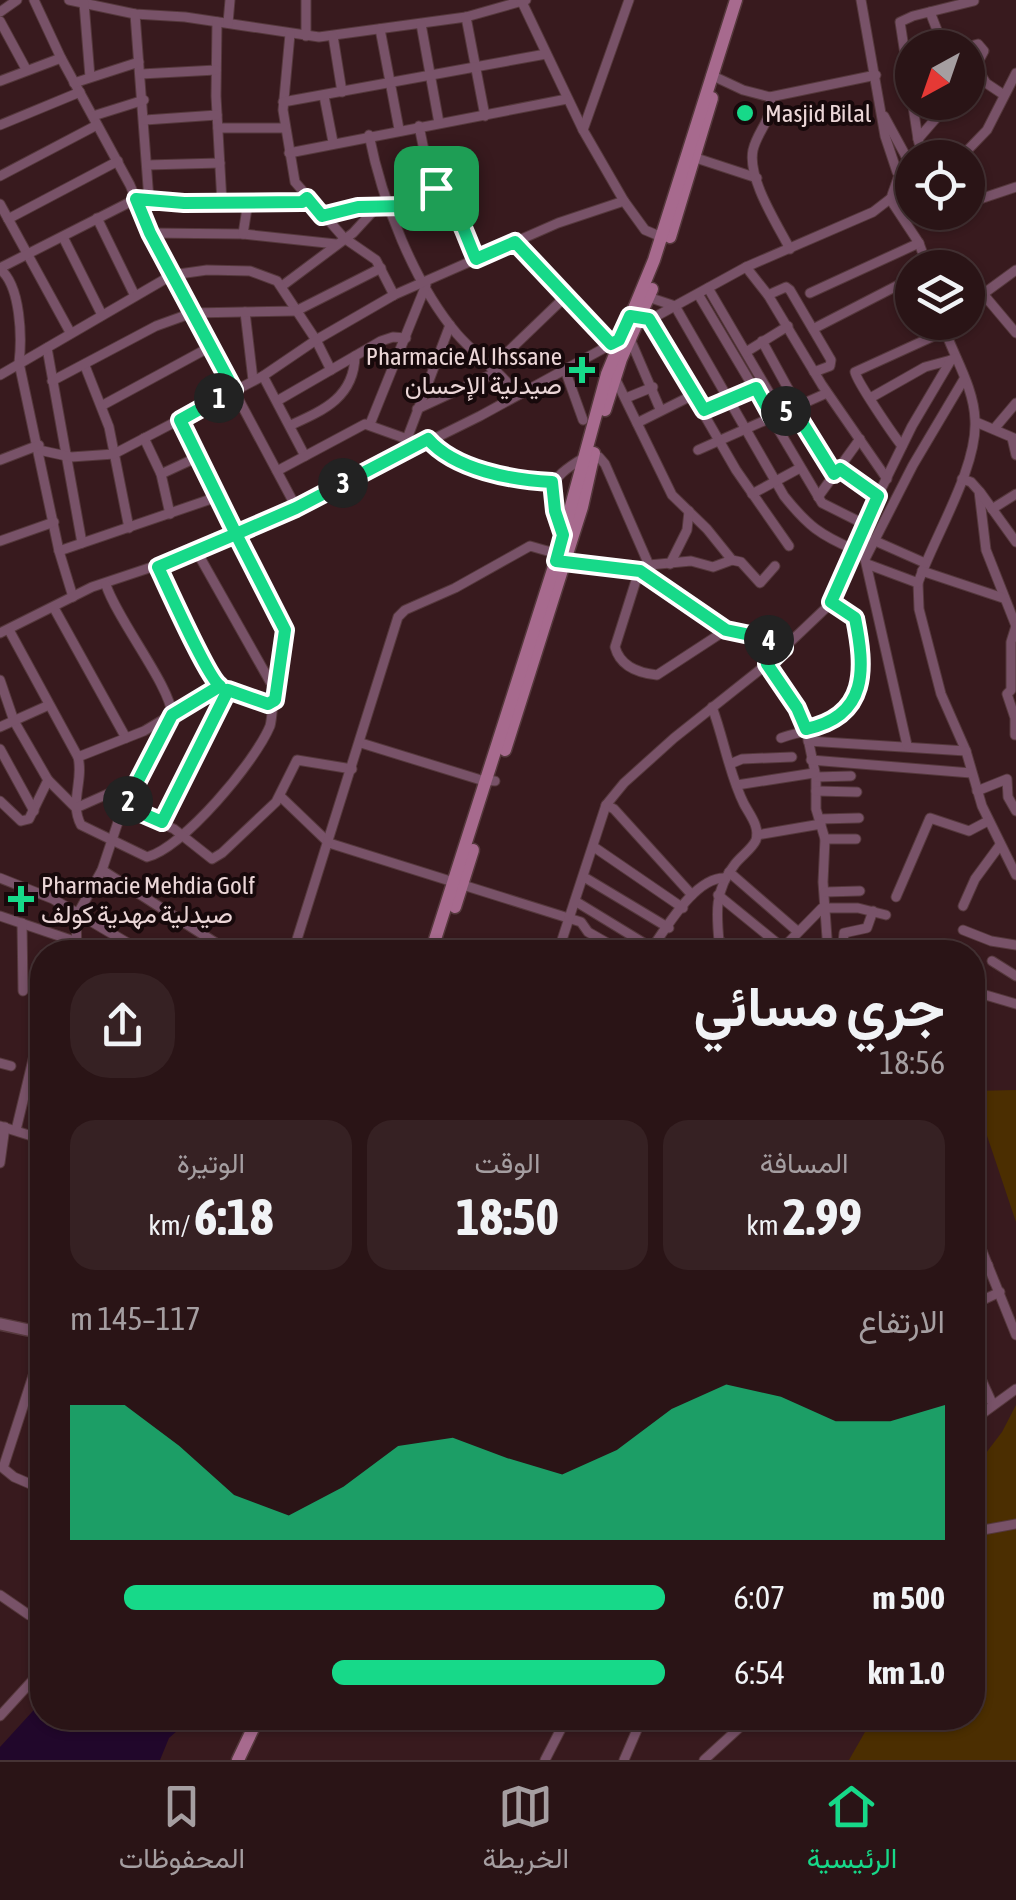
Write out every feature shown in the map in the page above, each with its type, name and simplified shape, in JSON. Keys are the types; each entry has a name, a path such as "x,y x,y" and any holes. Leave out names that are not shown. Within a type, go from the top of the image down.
{"main road":[{"path":"436,940 560,558 620,341 639,318 736,0"},
{"path":"714,77 744,0"},
{"path":"560,558 563,535 615,378 620,341"},
{"path":"443,940 458,882"},
{"path":"238,1760 252,1730"},
{"path":"248,1760 261,1730"}],"street":[{"path":"0,12 16,0"},
{"path":"34,0 118,161 150,233 296,508"},
{"path":"69,0 135,14 222,22 306,36 333,36 466,18 523,0 567,99 624,201 646,230 666,238"},
{"path":"222,202 216,70 222,22 230,0"},
{"path":"306,0 306,36"},
{"path":"583,130 630,0"},
{"path":"861,0 885,136 895,168"},
{"path":"918,139 900,25 905,18 974,1"},
{"path":"84,3 90,77"},
{"path":"930,12 937,30"},
{"path":"135,14 150,200"},
{"path":"466,18 485,116"},
{"path":"0,21 26,70"},
{"path":"421,24 439,123"},
{"path":"380,29 400,129"},
{"path":"290,34 283,102 295,182 340,241"},
{"path":"333,36 342,92"},
{"path":"283,102 546,54"},
{"path":"0,81 61,58"},
{"path":"0,125 77,88 90,77 139,62"},
{"path":"141,74 216,70"},
{"path":"977,140 1016,73"},
{"path":"714,77 770,97 876,75"},
{"path":"985,81 1004,95"},
{"path":"324,96 333,142"},
{"path":"770,97 772,114 754,148 757,178 790,249"},
{"path":"288,153 567,99"},
{"path":"0,176 95,120 144,100"},
{"path":"882,113 898,140"},
{"path":"144,120 217,116"},
{"path":"918,139 934,120"},
{"path":"419,126 427,165"},
{"path":"218,128 285,128"},
{"path":"369,135 382,208 393,220 425,284 450,325 518,396"},
{"path":"690,156 757,178"},
{"path":"8,219 118,161"},
{"path":"147,165 220,164"},
{"path":"895,182 891,197 922,250"},
{"path":"985,197 1016,186"},
{"path":"322,216 358,207 405,206 430,189 439,188 476,259"},
{"path":"789,546 752,494 694,394 639,318 675,306 746,267 846,226 895,194"},
{"path":"74,598 59,551 19,363 21,341 14,291 10,279 0,269 136,199 302,202 307,198"},
{"path":"0,460 39,447 67,457 114,454 258,378 394,295 515,242 624,201"},
{"path":"243,234 248,202"},
{"path":"0,204 70,332"},
{"path":"282,286 382,208"},
{"path":"97,218 135,296"},
{"path":"368,219 393,220"},
{"path":"150,233 340,241 371,256 394,295"},
{"path":"64,237 102,315"},
{"path":"515,242 566,296 620,341 652,387 660,409"},
{"path":"810,294 919,242"},
{"path":"746,267 887,479"},
{"path":"52,381 156,326 192,313 296,311 381,268"},
{"path":"0,375 172,275 207,270 272,277 282,286 331,370"},
{"path":"985,295 1016,270"},
{"path":"370,424 425,284"},
{"path":"813,329 895,287"},
{"path":"768,295 788,288 813,329 832,363 814,372"},
{"path":"703,291 746,352 800,468 822,503 864,524"},
{"path":"703,291 756,388 776,415"},
{"path":"417,408 494,370 566,296"},
{"path":"644,296 675,306 776,481 810,528 854,550"},
{"path":"985,297 1016,334"},
{"path":"245,312 258,378 277,401 305,456"},
{"path":"404,451 450,325"},
{"path":"746,352 788,326"},
{"path":"277,401 393,336 406,338"},
{"path":"902,446 872,397 857,382 857,370 918,340"},
{"path":"948,340 976,422 962,480 918,583 919,609 941,694 966,751 976,792 1016,875"},
{"path":"180,420 200,456 236,534 285,630 270,726 226,792 182,835 147,858 81,825 76,808 78,758 5,631 92,588 158,567 196,552 236,534 296,508 620,341"},
{"path":"762,341 795,406 837,472 878,496"},
{"path":"103,405 210,347"},
{"path":"46,348 82,544"},
{"path":"291,425 341,397 355,372 355,356"},
{"path":"872,397 925,367 954,359"},
{"path":"562,940 606,805 662,748 767,664 831,602 902,446 954,359"},
{"path":"85,366 103,405 129,528"},
{"path":"565,370 583,420"},
{"path":"615,378 672,494 732,560"},
{"path":"907,745 865,559 964,379"},
{"path":"626,398 652,387"},
{"path":"704,410 756,388"},
{"path":"698,450 827,392"},
{"path":"636,423 694,394"},
{"path":"994,429 1016,403"},
{"path":"976,422 1014,439 1016,455"},
{"path":"278,471 359,426 370,424 407,439"},
{"path":"144,438 162,474 170,514"},
{"path":"428,439 448,457 523,480 552,482"},
{"path":"818,497 860,439"},
{"path":"162,474 200,456"},
{"path":"563,535 552,482 557,474 588,456 599,456 606,464 645,570 726,630 764,638 784,648"},
{"path":"752,494 800,468"},
{"path":"962,480 971,482 984,494 1016,542"},
{"path":"979,491 986,550 1016,626 1007,693 1015,718 1015,735"},
{"path":"992,509 1016,494"},
{"path":"59,551 218,497"},
{"path":"670,564 687,530 689,511"},
{"path":"0,541 54,522"},
{"path":"873,540 924,567 1003,598"},
{"path":"297,940 398,618 405,610 455,588 530,546 560,558 645,570 691,561 713,567 732,560 740,562 760,583 775,566"},
{"path":"196,552 275,698"},
{"path":"867,564 918,583"},
{"path":"158,567 208,674 224,688 268,704 275,698"},
{"path":"645,570 615,647 618,660 657,675 726,630"},
{"path":"74,940 78,913 102,870 125,806 172,715 170,700 129,633 106,585"},
{"path":"782,738 826,725 851,703 863,660 855,618 831,602"},
{"path":"54,608 126,738"},
{"path":"767,664 797,708 806,729 815,775 814,802 825,839 827,940"},
{"path":"0,680 14,721 48,780 76,808"},
{"path":"78,758 224,688"},
{"path":"162,822 224,688"},
{"path":"0,727 49,705"},
{"path":"712,707 757,835 726,875 718,894 715,919 719,940"},
{"path":"808,741 966,751"},
{"path":"361,742 491,781"},
{"path":"885,766 886,744"},
{"path":"0,750 34,811"},
{"path":"730,764 792,757"},
{"path":"125,806 162,822 208,857 217,857 280,796 297,760 352,769"},
{"path":"812,760 971,774"},
{"path":"737,785 815,775 851,776"},
{"path":"976,792 1007,779 1008,796 1016,811"},
{"path":"0,801 21,821 29,820 48,780"},
{"path":"76,808 140,780"},
{"path":"816,791 858,792"},
{"path":"280,796 328,843 581,922 588,932 602,940"},
{"path":"606,805 614,809 692,896"},
{"path":"757,835 859,818"},
{"path":"896,897 930,818 969,831 988,821"},
{"path":"825,839 856,840"},
{"path":"963,906 975,880 1000,846"},
{"path":"594,847 683,908"},
{"path":"102,870 211,940"},
{"path":"659,940 692,896 712,878 726,875 798,931"},
{"path":"584,877 669,928"},
{"path":"0,878 78,913 122,940"},
{"path":"825,892 860,891"},
{"path":"718,894 770,940"},
{"path":"575,901 641,940"},
{"path":"791,940 816,911 826,907 886,915"},
{"path":"843,940 844,933 867,928 873,911"},
{"path":"0,916 63,940"},
{"path":"22,923 23,991"},
{"path":"963,930 1016,945"},
{"path":"114,935 114,940"},
{"path":"992,961 1016,976"},
{"path":"985,996 1016,1004"},
{"path":"16,1130 30,1072"},
{"path":"0,1163 2,1126 30,1135"},
{"path":"985,1259 1016,1335"},
{"path":"985,1299 1000,1292"},
{"path":"0,1324 30,1332"},
{"path":"30,1385 3,1468 30,1484"},
{"path":"985,1388 993,1406"},
{"path":"985,1412 1016,1389"},
{"path":"985,1530 1016,1524"},
{"path":"0,1595 30,1615"},
{"path":"0,1716 30,1683"},
{"path":"546,1760 559,1730"},
{"path":"624,1760 637,1730"},
{"path":"704,1760 737,1730"}],"shaded area":[{"path":"1016,1090 1016,1222 985,1130 985,1091"},
{"path":"1016,1405 1016,1760 849,1760 866,1730 985,1730 985,1454"},
{"path":"30,1714 30,1730 178,1730 169,1738 160,1760 0,1760 0,1747"}],"place":[{"name":"Masjid Bilal","path":"745,113"},
{"name":"Pharmacie Al Ihssane صيدلية الإحسان","path":"582,370"},
{"name":"Pharmacie Mehdia Golf صيدلية مهدية كولف","path":"21,899"}],"route":[{"path":"436,188 405,206 358,207 322,216 307,198 302,202 202,203 136,199 150,233 234,390 180,420 236,534 158,567 208,674 220,686 172,715 125,806 162,822 228,690 268,704 275,700 286,642 284,625 236,534 296,508 428,439 448,457 523,480 552,482 563,535 556,561 640,571 726,630 764,638 784,648 767,664 797,708 806,729 832,721 856,694 863,660 855,618 831,602 878,496 840,469 834,474 793,408 772,417 756,388 704,410 649,319 630,316 619,340 611,344 515,242 476,259 442,190 436,188"}]}
